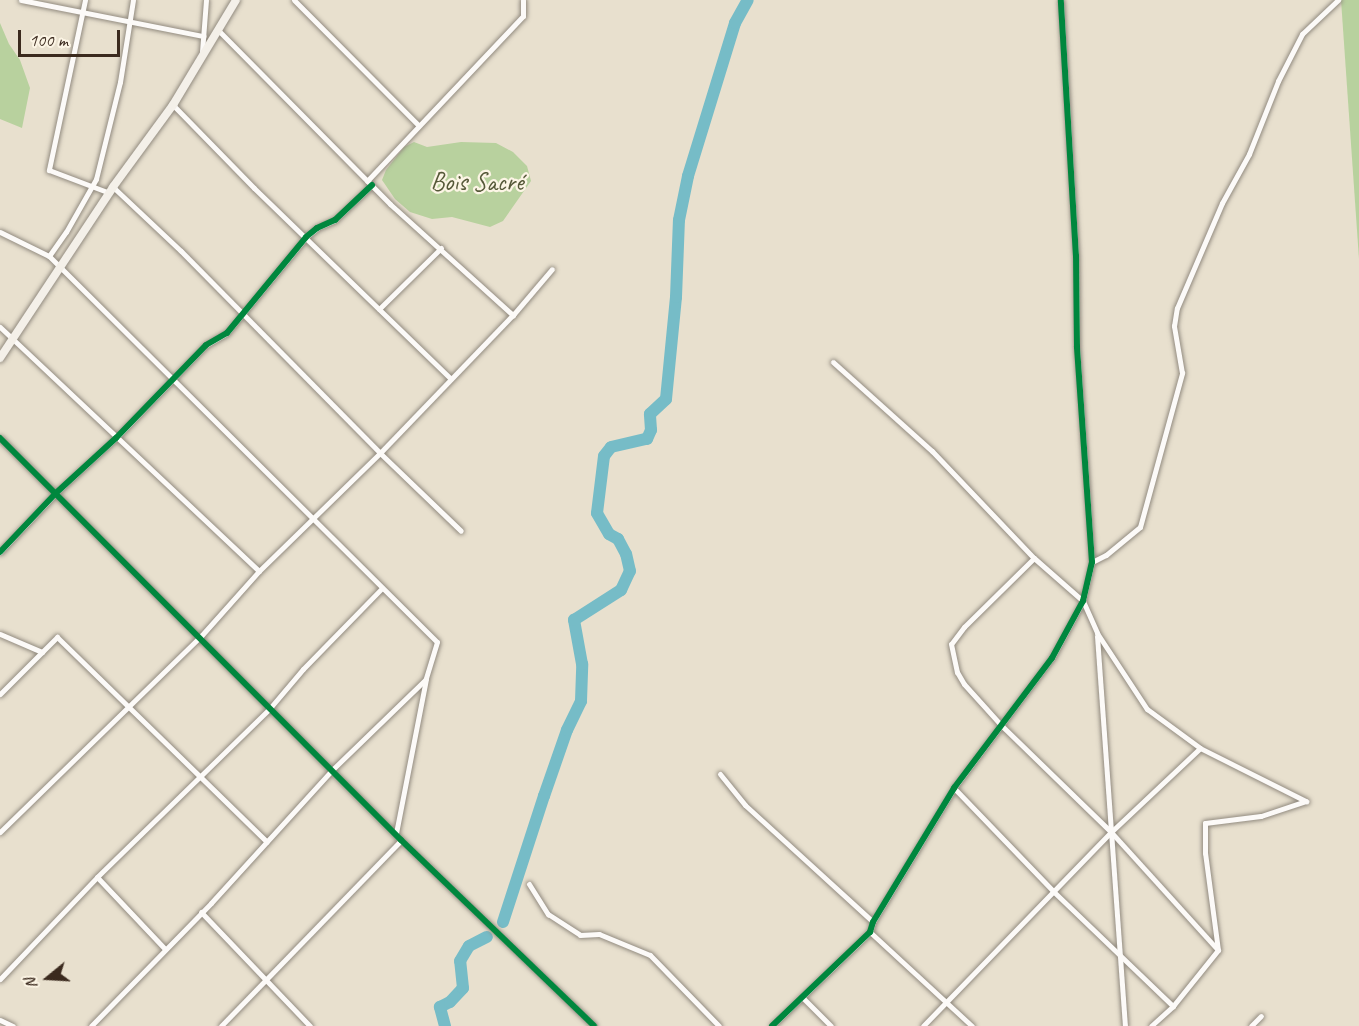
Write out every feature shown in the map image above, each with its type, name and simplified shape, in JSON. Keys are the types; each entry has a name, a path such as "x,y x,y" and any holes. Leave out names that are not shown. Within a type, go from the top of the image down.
{"main road":[{"path":"0,358 112,190 173,105 236,0"}],"street":[{"path":"21,0 203,36"},
{"path":"85,0 49,170 92,186 112,190 243,313 380,453 462,531"},
{"path":"49,256 66,232 92,186 120,82 133,0"},
{"path":"202,54 206,0"},
{"path":"294,0 419,126"},
{"path":"0,552 56,493 116,438 206,345 227,333 306,237 317,228 335,220 419,126 523,16 523,0"},
{"path":"772,1026 870,932 873,922 954,788 1052,658 1083,601 1092,562 1077,347 1076,255 1061,0"},
{"path":"1092,562 1106,555 1140,527 1182,373 1174,326 1177,308 1222,203 1249,154 1278,81 1302,34 1338,0"},
{"path":"218,30 370,183 513,315"},
{"path":"173,105 451,379"},
{"path":"0,232 49,256 437,642 426,679 396,834"},
{"path":"379,309 441,248"},
{"path":"0,832 201,636 259,571 380,453 513,315 552,269"},
{"path":"0,327 14,337 116,438 259,571"},
{"path":"833,362 932,451 1034,558 1083,601 1097,633 1147,709 1200,748 1306,801 1261,816 1205,823 1205,853 1218,950 1173,1006 1152,1026"},
{"path":"0,438 201,636 401,840 594,1026"},
{"path":"1034,558 964,627 951,644 957,672 964,684 1001,725 1111,832 1218,950"},
{"path":"0,979 97,877 270,708 303,669 382,588"},
{"path":"1097,633 1125,1026"},
{"path":"0,634 42,651"},
{"path":"0,694 57,637 267,842"},
{"path":"91,1026 267,842 333,769 426,679"},
{"path":"923,1026 1111,832 1200,748"},
{"path":"720,774 744,805 873,922"},
{"path":"954,788 1054,892 1120,952 1173,1006"},
{"path":"221,1026 401,840"},
{"path":"97,877 165,949"},
{"path":"529,884 548,914 580,935 599,934 650,955 719,1026"},
{"path":"201,912 310,1026"},
{"path":"870,932 972,1026"},
{"path":"802,997 831,1026"},
{"path":"1251,1026 1261,1016"},
{"path":"0,1020 13,1026"}],"green space":[{"path":"1341,0 1359,0 1359,259"},
{"path":"0,23 9,44 20,60 30,88 22,128 0,119"},
{"name":"Bois Sacré","path":"414,142 427,147 461,142 496,143 513,152 527,166 531,181 503,221 490,227 452,217 432,219 410,212 395,199 382,180 386,170 404,147"}],"waterway":[{"path":"503,922 567,730 581,701 582,664 574,620 621,590 630,571 626,554 618,539 609,534 597,513 604,456 611,447 647,439 651,430 650,414 666,399 676,297 679,220 688,176 735,23 748,0"},
{"path":"445,1026 440,1007 450,1002 463,988 460,961 469,946 487,937"}],"cycle path":[{"path":"772,1026 870,932 873,922 954,788 1052,658 1083,601 1092,562 1077,347 1076,256 1061,0"},
{"path":"0,552 56,493 116,438 206,345 227,333 306,237 317,228 335,220 372,185"},
{"path":"0,438 401,840 594,1026"}]}
